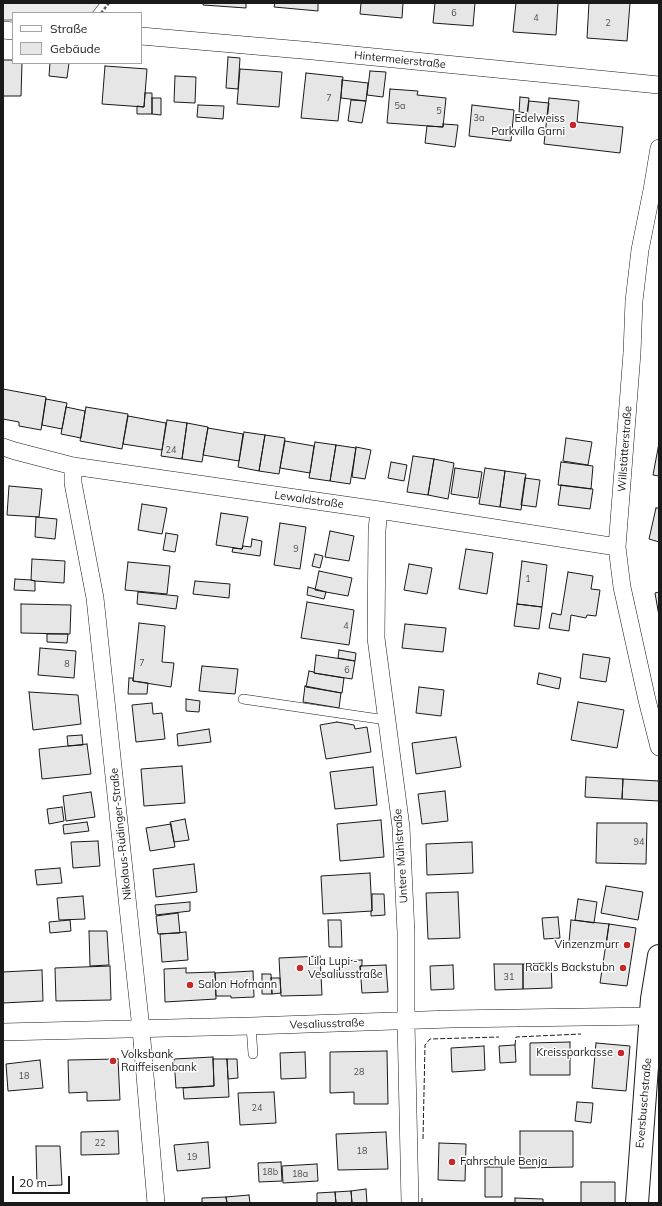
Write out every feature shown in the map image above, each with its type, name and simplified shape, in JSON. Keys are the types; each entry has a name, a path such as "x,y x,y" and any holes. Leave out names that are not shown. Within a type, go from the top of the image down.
{"main road":[{"name":"Eversbuschstraße","path":"637,1203 659,956"}],"street":[{"name":"Hintermeierstraße","path":"142,36 313,51 659,85"},
{"name":"Willstätterstraße","path":"659,148 640,250 634,301 632,353 617,547 622,587 659,747"},
{"name":"Lewaldstraße","path":"3,447 73,466 379,510 617,547"},
{"name":"Nikolaus-Rüdinger-Straße","path":"73,466 73,484 95,598 141,1029 156,1203"},
{"name":"Untere Mühlstraße","path":"379,510 377,530 376,638 401,827 406,933 406,1021 410,1203"},
{"name":"Vesaliusstraße","path":"3,1032 459,1019 654,1005"}],"lane":[{"path":"243,699 386,720"},
{"path":"251,1026 253,1054"}],"path":[{"path":"102,12 109,3"}],"shaded area":[{"path":"3,3 100,3 93,12 12,12 12,20 3,20"}],"building":[{"path":"203,3 246,3 246,8 203,5"},
{"path":"275,3 318,3 318,11 274,7"},
{"path":"361,3 403,3 402,18 360,14"},
{"path":"435,3 475,3 473,26 433,23"},
{"path":"516,3 558,3 556,35 513,32"},
{"path":"589,3 630,3 627,41 587,38"},
{"path":"228,57 240,58 238,89 226,88"},
{"path":"3,60 12,60 12,64 22,64 21,96 3,96"},
{"path":"50,64 69,64 67,78 49,76"},
{"path":"105,66 147,69 144,107 102,104"},
{"path":"240,69 282,72 279,107 237,104"},
{"path":"370,71 386,72 383,97 367,95"},
{"path":"306,73 343,77 338,121 301,118"},
{"path":"175,76 196,77 195,103 174,102"},
{"path":"342,80 368,83 366,101 341,98"},
{"path":"390,89 418,91 417,95 446,98 443,127 387,123"},
{"path":"145,93 152,93 152,114 137,114 137,106 144,107"},
{"path":"520,97 529,98 527,113 519,112"},
{"path":"152,98 161,98 161,115 152,114"},
{"name":"Edelweiss Parkvilla Garni","path":"549,98 579,101 577,122 623,127 620,153 544,144"},
{"path":"351,100 366,101 362,123 348,121"},
{"path":"529,101 549,103 547,120 527,118"},
{"path":"198,105 224,106 223,119 197,117"},
{"path":"472,105 514,110 511,141 469,136"},
{"path":"443,124 458,125 455,147 425,143 427,126 443,127"},
{"path":"3,389 46,397 41,430 19,426 19,422 3,419"},
{"path":"46,399 67,403 62,429 42,425"},
{"path":"66,407 85,411 81,438 61,434"},
{"path":"86,407 128,414 122,449 80,441"},
{"path":"128,416 166,423 162,450 123,444"},
{"path":"167,420 187,423 182,459 161,456"},
{"path":"187,423 208,427 202,462 182,459"},
{"path":"208,428 243,434 239,461 203,455"},
{"path":"244,432 265,435 259,471 238,467"},
{"path":"265,435 285,438 279,474 259,471"},
{"path":"566,438 592,442 588,465 563,461"},
{"path":"285,441 314,446 310,473 280,468"},
{"path":"315,442 336,445 330,481 309,478"},
{"path":"659,443 659,476 653,475"},
{"path":"336,445 356,448 350,484 330,481"},
{"path":"356,447 371,450 365,479 352,477"},
{"path":"413,456 434,459 428,495 407,492"},
{"path":"434,459 454,463 448,499 428,495"},
{"path":"391,462 407,465 404,481 388,478"},
{"path":"561,462 593,466 591,489 558,485"},
{"path":"455,468 482,472 478,498 451,494"},
{"path":"485,468 505,471 500,507 479,504"},
{"path":"505,471 526,474 521,510 500,507"},
{"path":"525,478 540,480 536,507 521,505"},
{"path":"561,485 593,489 590,509 558,505"},
{"path":"9,486 42,489 39,517 7,515"},
{"path":"142,504 167,508 162,534 138,530"},
{"path":"656,508 659,508 659,542 649,539"},
{"path":"221,513 248,517 242,549 216,545"},
{"path":"36,517 57,519 55,539 35,537"},
{"path":"280,523 306,527 300,569 274,565"},
{"path":"330,531 354,536 349,561 325,557"},
{"path":"166,533 178,535 175,552 163,550"},
{"path":"252,539 262,541 260,556 232,552 233,548 242,549 243,546 251,547"},
{"path":"466,549 493,553 487,594 459,589"},
{"path":"315,554 323,556 320,568 312,566"},
{"path":"32,559 65,561 64,583 31,580"},
{"path":"522,561 547,565 542,607 517,604"},
{"path":"128,562 170,566 167,594 125,590"},
{"path":"409,564 432,568 427,594 404,590"},
{"path":"319,571 352,578 348,596 315,590"},
{"path":"568,572 593,576 591,589 600,590 596,616 587,615 586,618 571,615 569,631 549,628 552,613 561,615"},
{"path":"15,579 35,581 35,591 14,590"},
{"path":"195,581 230,584 229,598 193,594"},
{"path":"308,587 326,592 324,599 307,595"},
{"path":"138,592 178,596 176,609 137,604"},
{"path":"659,592 659,616 655,593"},
{"path":"307,602 354,610 349,645 301,638"},
{"path":"21,604 71,605 70,634 21,633"},
{"path":"517,604 542,607 539,629 514,626"},
{"path":"139,623 165,626 162,662 174,663 171,687 133,681"},
{"path":"405,624 446,628 443,652 402,648"},
{"path":"47,634 68,634 67,643 47,642"},
{"path":"40,648 76,651 74,678 38,675"},
{"path":"339,650 356,653 355,661 338,658"},
{"path":"583,654 610,658 606,682 580,678"},
{"path":"316,655 355,661 352,679 314,673"},
{"path":"202,666 238,669 235,694 199,691"},
{"path":"309,671 344,678 342,693 306,687"},
{"path":"539,673 561,678 559,689 537,684"},
{"path":"129,678 133,678 133,681 148,683 147,694 128,694"},
{"path":"305,686 341,693 339,708 303,702"},
{"path":"419,687 444,690 441,716 416,713"},
{"path":"29,692 78,695 81,724 33,730"},
{"path":"186,699 200,701 199,712 186,711"},
{"path":"578,702 624,710 617,748 571,740"},
{"path":"152,703 153,714 162,713 165,739 136,742 132,705"},
{"path":"337,722 354,725 355,729 367,727 371,752 326,759 320,725"},
{"path":"209,729 211,742 178,746 177,734"},
{"path":"82,735 83,745 68,746 67,736"},
{"path":"456,737 461,767 416,774 412,743"},
{"path":"87,744 91,774 42,779 39,749"},
{"path":"182,766 185,803 144,806 141,769"},
{"path":"373,767 377,805 335,809 330,772"},
{"path":"586,777 623,779 622,799 585,797"},
{"path":"623,779 659,781 659,801 622,799"},
{"path":"445,791 448,821 422,824 418,794"},
{"path":"91,792 95,817 66,821 63,796"},
{"path":"62,807 64,821 49,824 47,809"},
{"path":"185,819 189,840 174,842 170,822"},
{"path":"381,820 384,857 340,861 337,824"},
{"path":"87,822 89,831 64,834 63,825"},
{"path":"597,823 647,823 646,864 596,863"},
{"path":"171,824 175,847 150,851 146,828"},
{"path":"98,841 100,866 73,868 71,842"},
{"path":"472,842 473,873 427,875 426,844"},
{"path":"194,864 197,892 156,897 153,869"},
{"path":"60,868 62,883 37,885 35,870"},
{"path":"370,873 372,911 323,914 321,876"},
{"path":"606,886 643,892 638,920 601,913"},
{"path":"458,892 460,938 428,939 426,893"},
{"path":"372,894 384,894 385,915 371,916"},
{"path":"83,896 85,919 59,920 57,898"},
{"path":"578,899 597,902 594,923 575,920"},
{"path":"190,902 190,911 156,915 155,905"},
{"path":"178,913 180,933 158,934 156,916"},
{"path":"558,917 560,938 544,939 542,918"},
{"path":"70,920 71,931 50,933 49,922"},
{"path":"328,920 341,920 342,947 329,947"},
{"path":"571,920 609,924 606,946 569,942"},
{"path":"609,924 636,928 627,986 600,983"},
{"path":"89,931 107,931 109,965 90,966"},
{"path":"186,932 188,960 162,962 160,934"},
{"name":"Lila Lupi - Vesaliusstraße","path":"320,956 322,995 281,996 279,958"},
{"path":"362,960 362,966 360,966 361,977 340,978 339,961"},
{"path":"551,963 552,988 523,989 523,964"},
{"path":"494,964 523,964 523,989 495,990"},
{"path":"386,965 388,992 362,993 360,966"},
{"path":"453,965 454,989 431,990 430,966"},
{"path":"110,966 111,1000 56,1001 55,968"},
{"name":"Salon Hofmann","path":"186,968 186,973 215,972 216,999 165,1002 164,969"},
{"path":"42,970 43,1001 3,1003 3,972"},
{"path":"253,971 254,997 231,998 231,996 216,996 215,973"},
{"path":"262,974 271,974 272,994 262,994"},
{"path":"271,978 280,978 281,993 272,994"},
{"path":"570,1042 570,1075 530,1075 530,1043"},
{"path":"596,1043 630,1046 626,1091 592,1088"},
{"path":"515,1045 516,1062 500,1063 499,1046"},
{"path":"484,1046 485,1070 452,1072 451,1048"},
{"path":"387,1051 388,1104 354,1104 354,1092 330,1093 330,1052"},
{"path":"305,1052 306,1078 281,1079 280,1053"},
{"path":"213,1057 214,1086 176,1088 174,1059"},
{"path":"118,1059 120,1100 87,1101 87,1092 69,1093 68,1060"},
{"path":"213,1059 227,1059 229,1097 184,1099 183,1088 214,1086"},
{"path":"227,1059 237,1059 238,1078 228,1079"},
{"path":"40,1060 43,1088 8,1091 6,1064"},
{"path":"274,1092 276,1123 240,1125 238,1093"},
{"path":"577,1102 593,1103 591,1123 575,1121"},
{"path":"118,1131 119,1154 81,1155 81,1132"},
{"path":"520,1131 573,1131 573,1167 520,1168"},
{"path":"386,1132 388,1169 338,1170 336,1134"},
{"path":"208,1142 210,1168 177,1171 174,1145"},
{"name":"Fahrschule Benja","path":"439,1143 466,1144 465,1181 438,1180"},
{"path":"36,1146 60,1146 62,1185 37,1186"},
{"path":"281,1162 282,1181 259,1182 258,1163"},
{"path":"317,1164 318,1181 283,1183 282,1166"},
{"path":"485,1167 502,1167 502,1197 485,1197"},
{"path":"581,1182 615,1182 615,1203 581,1203"},
{"path":"366,1189 367,1203 352,1203 351,1191"},
{"path":"351,1191 352,1203 336,1203 335,1192"},
{"path":"335,1192 336,1203 317,1203 317,1193"},
{"path":"249,1195 250,1203 227,1203 226,1197"},
{"path":"226,1197 227,1203 202,1203 202,1198"},
{"path":"515,1198 543,1199 543,1203 515,1203"}],"fence":[{"path":"515,1045 516,1037 581,1034"},
{"path":"423,1139 425,1045 430,1039 499,1037"},
{"path":"422,1198 422,1203"}],"place":[{"name":"Edelweiss Parkvilla Garni","path":"573,125"},
{"name":"Vinzenzmurr","path":"627,945"},
{"name":"Lila Lupi - Vesaliusstraße","path":"300,968"},
{"name":"Rackls Backstubn","path":"623,968"},
{"name":"Salon Hofmann","path":"190,985"},
{"name":"Kreissparkasse","path":"621,1053"},
{"name":"Volksbank Raiffeisenbank","path":"113,1061"},
{"name":"Fahrschule Benja","path":"452,1162"}]}
